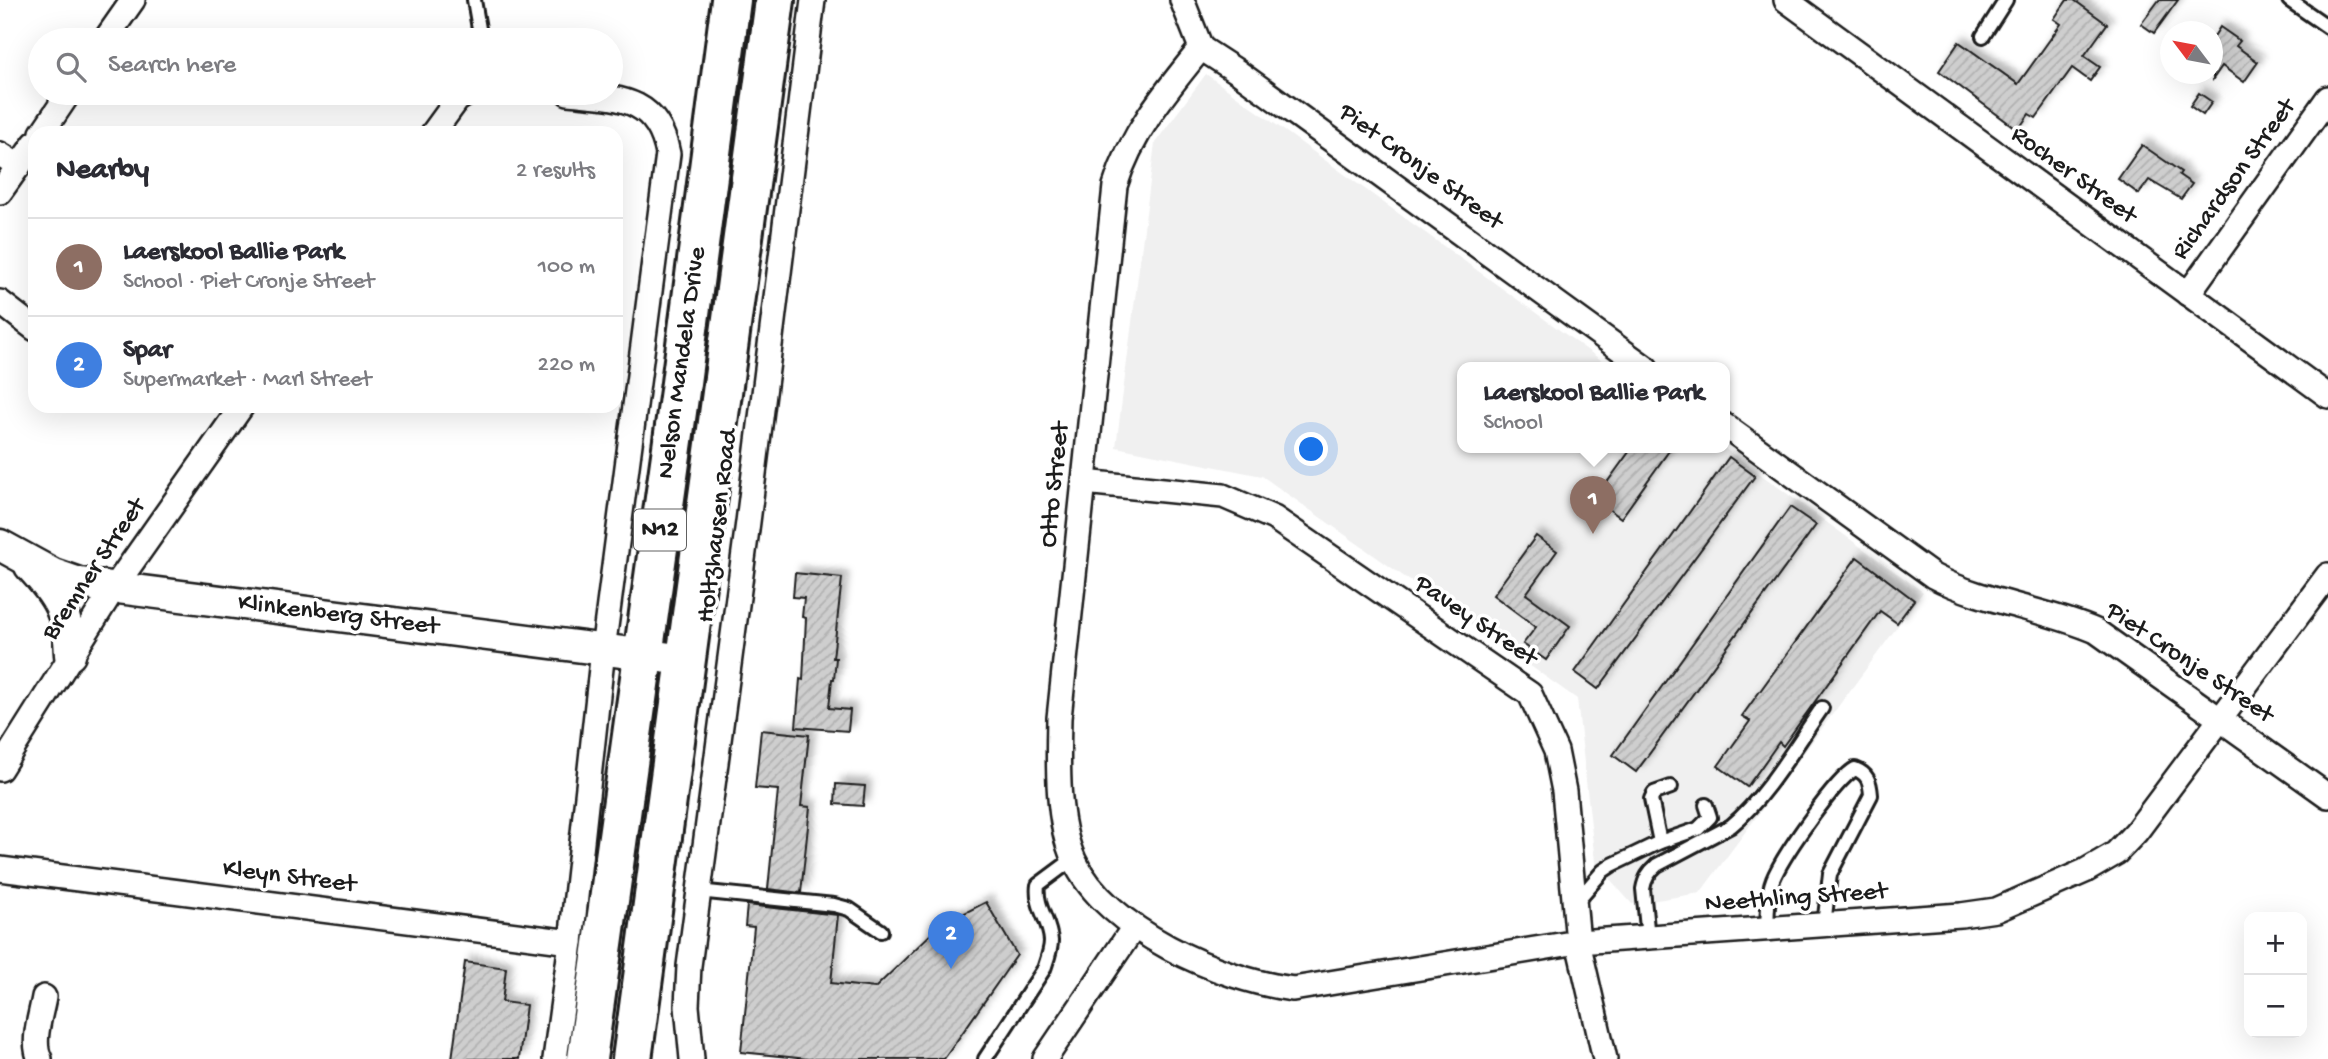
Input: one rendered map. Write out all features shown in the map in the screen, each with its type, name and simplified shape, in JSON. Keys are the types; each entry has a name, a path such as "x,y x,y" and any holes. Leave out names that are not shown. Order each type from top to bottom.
{"highway":[{"name":"Nelson Mandela Drive","path":"587,1059 731,0"},
{"name":"Nelson Mandela Drive","path":"632,1059 775,0"}],"street":[{"path":"113,28 133,0"},
{"name":"Holtzhausen Road","path":"692,1059 687,1006 689,966 747,536 813,0"},
{"path":"1182,0 1201,48"},
{"name":"Rocher Street","path":"1786,0 2328,396"},
{"name":"Piet Cronje Street","path":"1201,48 1238,72 1638,362"},
{"name":"Otto Street","path":"1135,926 1111,908 1093,889 1073,859 1057,780 1059,718 1115,186 1123,159 1140,128 1201,48"},
{"name":"Richardson Street","path":"2188,294 2328,98"},
{"path":"555,1059 571,942 603,650 668,154 665,139 648,111 623,99"},
{"path":"47,126 61,105"},
{"path":"438,126 453,105"},
{"path":"0,192 10,160 28,148"},
{"path":"0,302 28,324"},
{"name":"Bremner Street","path":"0,769 114,588 237,413"},
{"name":"Piet Cronje Street","path":"1730,429 1933,576 1952,586 2075,622 2096,631 2328,796"},
{"name":"Pavey Street","path":"1084,482 1223,496 1251,506 1274,518 1530,694 1556,751 1564,791 1578,942 1605,1059"},
{"name":"Klinkenberg Street","path":"0,545 53,574 79,583 685,660"},
{"path":"25,560 52,590 62,606 70,655"},
{"name":"Neethling Street","path":"1135,926 1187,957 1222,971 1255,982 1293,989 1578,942 1961,915 1996,910 2085,871 2116,853 2136,832 2328,575"},
{"name":"Kleyn Street","path":"0,869 571,942"},
{"path":"1045,1059 1135,926"},
{"path":"40,1059 36,1053 37,1034 44,997"}],"lane":[{"path":"474,0 479,28"},
{"path":"1983,36 2006,0"},
{"path":"2289,0 2328,27"},
{"path":"1648,938 1643,889 1644,881 1650,872 1657,865 1731,827 1739,820 1822,708"},
{"path":"1768,929 1769,895 1775,875 1818,809 1848,773 1855,769 1864,773 1870,783 1871,795 1830,874 1824,925"},
{"path":"1660,842 1651,799 1654,793 1671,787"},
{"path":"1575,903 1603,871 1660,842 1698,829 1710,817 1706,805"},
{"path":"985,1059 1044,968 1049,953 1051,939 1036,897 1038,885 1073,859"},
{"path":"698,891 834,905 849,909 880,931"}],"shaded area":[{"path":"1206,74 1604,362 1457,362 1457,453 1730,452 1923,592 1700,893 1632,904 1595,862 1577,699 1262,476 1116,447 1155,143"}],"building":[{"path":"2067,0 2074,0 2107,24 2084,56 2100,67 2090,81 2072,68 2036,118 2029,114 2018,130 1939,71 1959,42 2018,84 2061,24 2054,19"},
{"path":"2159,0 2178,0 2160,21 2154,33 2141,24"},
{"path":"2223,29 2240,41 2236,46 2258,62 2244,82 2223,67"},
{"path":"2199,93 2212,102 2203,115 2190,106"},
{"path":"2142,145 2181,172 2179,175 2192,184 2181,199 2149,180 2139,194 2118,179"},
{"path":"1628,453 1667,453 1621,518 1595,499"},
{"path":"1729,457 1755,476 1598,689 1575,672"},
{"path":"1790,507 1816,525 1636,772 1613,755"},
{"path":"1536,536 1557,551 1526,594 1570,626 1546,660 1523,644 1536,627 1493,595"},
{"path":"1857,557 1914,600 1897,623 1880,611 1783,746 1779,742 1747,787 1718,766 1750,721 1742,716"},
{"path":"795,573 842,578 829,708 850,710 848,731 796,727 800,679 803,680 806,618 802,617 804,598 793,597"},
{"path":"761,730 809,735 801,806 810,807 801,893 768,889 778,790 755,788"},
{"path":"836,784 865,786 863,806 835,804"},
{"path":"986,902 1017,955 944,1059 808,1059 741,1052 754,927 745,926 747,905 838,915 831,983 875,988 939,926"},
{"path":"465,962 506,968 502,1002 526,1005 519,1059 452,1059"}],"place":[{"name":"Laerskool Ballie Park","path":"1593,534"},
{"name":"Spar","path":"951,969"}]}
